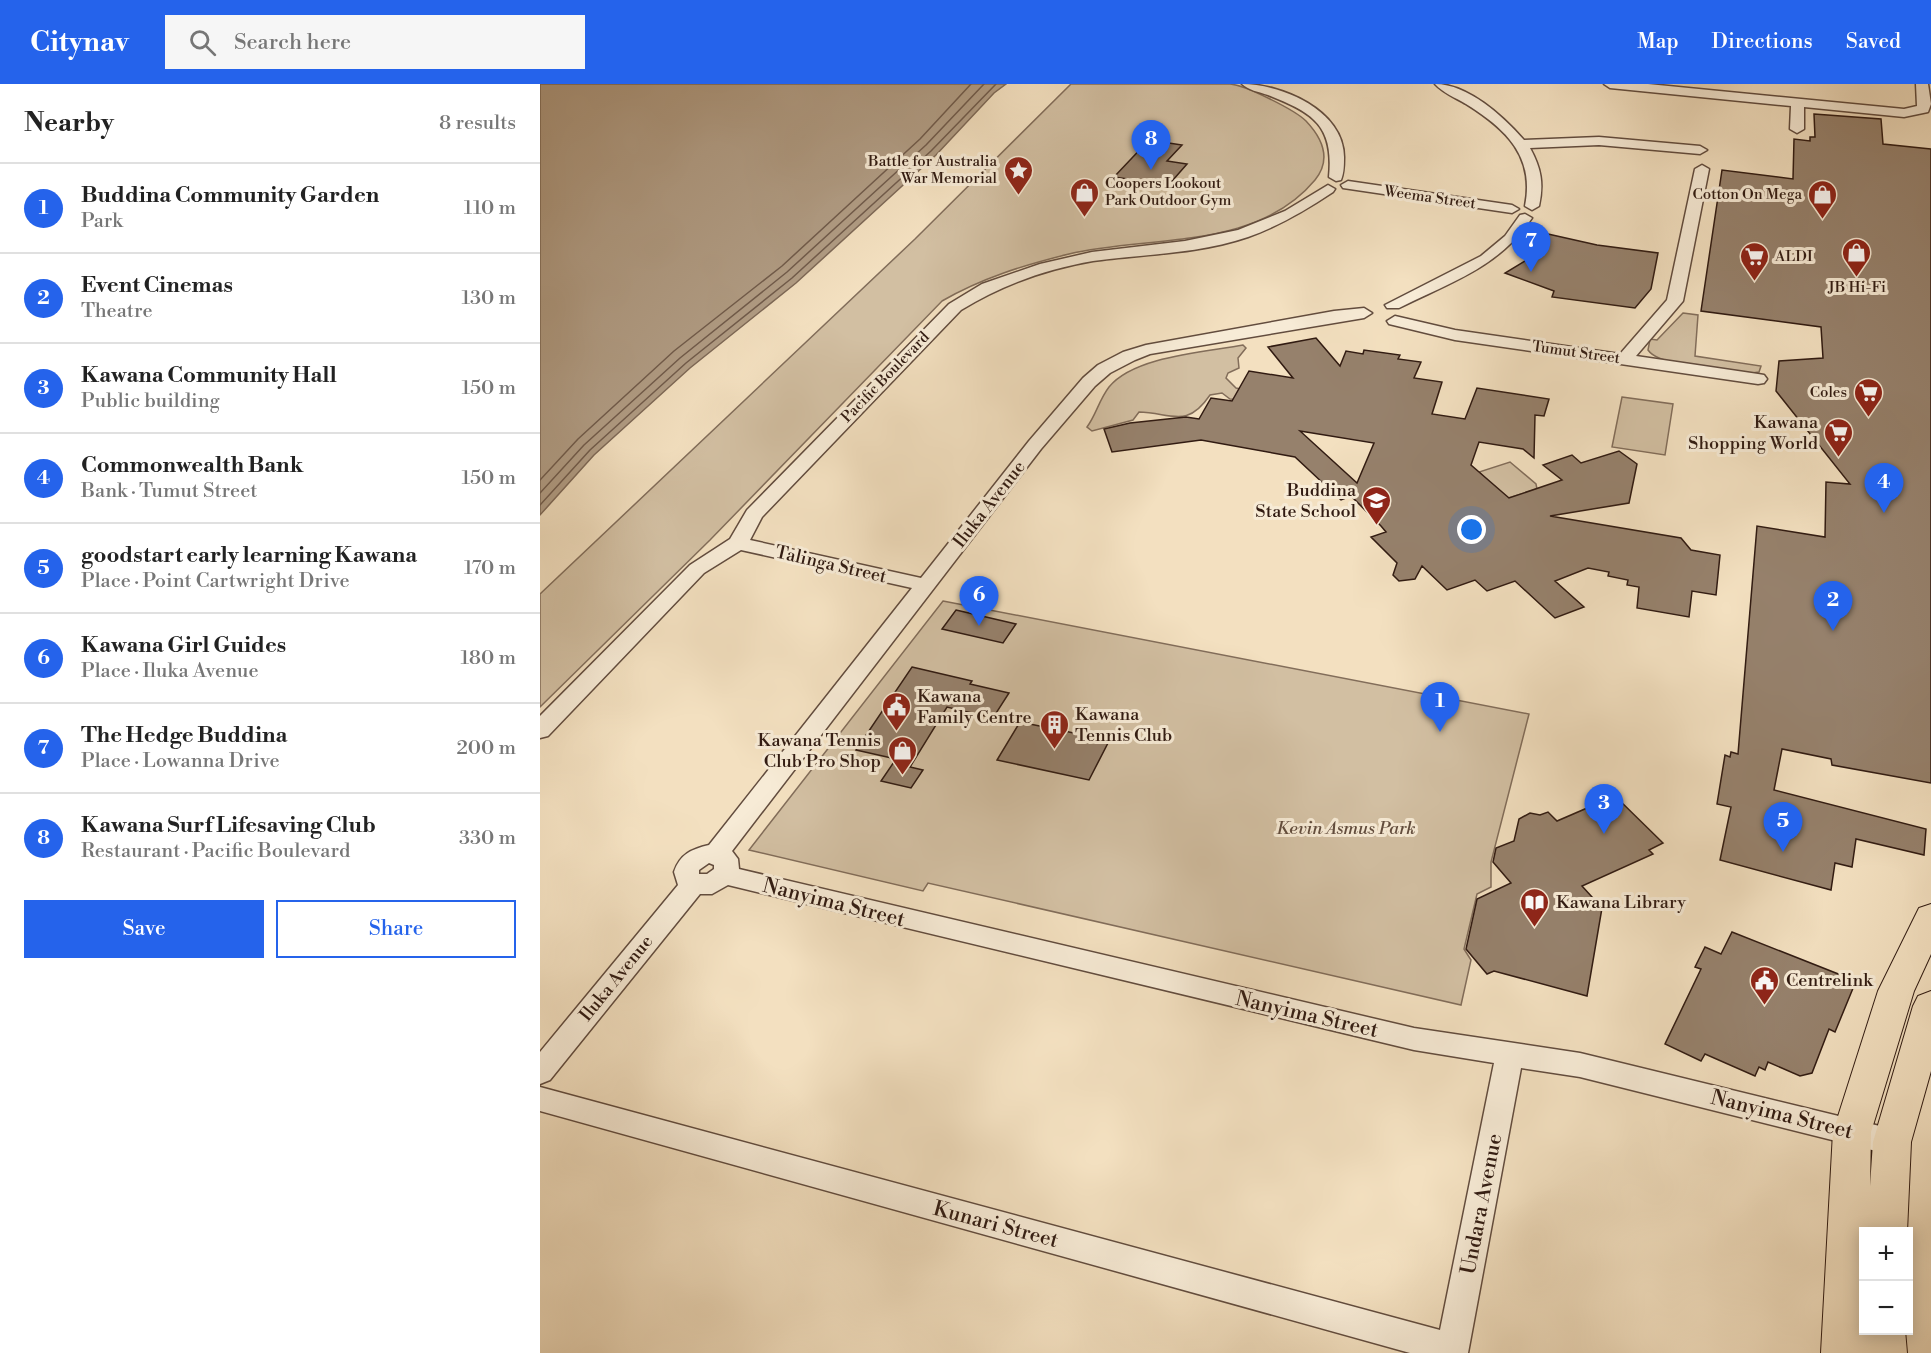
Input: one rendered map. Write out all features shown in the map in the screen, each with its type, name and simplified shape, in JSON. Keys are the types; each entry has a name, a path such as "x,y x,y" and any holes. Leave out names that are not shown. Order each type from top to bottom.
{"main road":[{"path":"1844,1353 1852,1132 1896,991 1931,917"},
{"path":"1887,1227 1892,1142 1930,1011"},
{"path":"1884,1335 1885,1353"}],"street":[{"path":"1248,84 1288,99 1323,122 1335,140 1337,184"},
{"path":"1382,317 1486,259 1510,239 1536,196 1537,180 1522,144 1486,113 1441,84"},
{"path":"1610,84 1904,113 1923,108 1926,103 1922,84"},
{"path":"1776,102 1777,84"},
{"path":"1797,129 1798,104"},
{"path":"1522,144 1599,141 1700,150"},
{"path":"1625,359 1675,301 1702,169"},
{"name":"Weema Street","path":"1337,184 1512,209 1520,206 1528,212"},
{"name":"Pacific Boulevard","path":"540,730 696,569 738,543 754,514 927,333 969,297 1015,277 1064,263 1185,246 1242,234 1290,214 1337,184"},
{"name":"Iluka Avenue","path":"540,1072 693,884 712,884 720,865 924,585 1062,413 1104,369 1146,350 1334,316 1382,317"},
{"name":"Tumut Street","path":"1382,317 1455,334 1758,379"},
{"name":"Talinga Street","path":"738,543 924,585"},
{"name":"Nanyima Street","path":"720,865 1414,1039 1580,1065 1892,1142"},
{"name":"Undara Avenue","path":"1452,1351 1510,1054"},
{"name":"Kunari Street","path":"540,1099 1452,1351"}],"green space":[{"path":"1071,84 1237,85 1281,105 1306,121 1321,142 1323,164 1315,180 1291,203 1263,219 1232,230 1200,236 1100,248 1052,258 988,279 942,301 710,540 540,707 540,594 915,239"},
{"path":"1683,313 1698,315 1695,356 1761,366 1759,372 1696,367 1666,361 1655,356 1648,350 1650,339 1657,340"},
{"path":"1243,345 1246,348 1238,358 1239,368 1228,373 1226,378 1236,388 1254,392 1247,400 1230,399 1222,393 1210,395 1202,406 1186,416 1139,412 1133,420 1092,431 1087,427 1109,387 1135,368 1171,357"},
{"path":"1622,397 1673,404 1665,455 1612,447"},
{"path":"1510,462 1536,484 1537,489 1505,499 1479,472"},
{"name":"Kevin Asmus Park","path":"943,601 1529,714 1491,862 1491,887 1477,894 1464,949 1471,960 1461,1005 928,883 923,891 749,850"}],"water":[{"path":"540,84 1006,84 994,93 936,155 796,283 690,368 594,455 540,515"}],"building":[{"name":"Kawana Shopping World","path":"1814,114 1881,119 1883,144 1931,149 1931,783 1832,765 1831,759 1782,749 1774,790 1926,829 1924,855 1856,839 1852,867 1835,863 1831,890 1720,860 1731,807 1717,804 1725,755 1730,757 1731,752 1738,754 1757,526 1825,537 1826,482 1850,484 1776,391 1779,361 1823,358 1821,327 1701,311 1722,170 1793,179 1794,139 1810,141 1810,137 1815,137"},
{"path":"1149,140 1182,145 1167,161 1187,164 1166,188 1125,182 1128,179 1114,177"},
{"path":"1548,234 1597,245 1658,253 1651,289 1635,308 1552,297 1554,291 1505,273 1543,250"},
{"path":"1316,338 1340,366 1346,351 1363,354 1364,350 1400,355 1398,359 1421,362 1414,378 1442,382 1432,414 1465,419 1477,388 1549,399 1544,416 1535,415 1534,458 1523,449 1479,442 1471,465 1509,498 1562,480 1543,465 1572,455 1581,463 1619,451 1637,464 1629,503 1550,516 1681,538 1691,550 1720,555 1716,595 1692,591 1689,617 1637,608 1639,587 1627,585 1628,580 1608,576 1609,572 1588,568 1555,581 1584,607 1555,618 1515,581 1487,591 1475,580 1447,590 1422,566 1415,579 1399,581 1393,575 1397,563 1371,537 1386,532 1381,526 1351,496 1341,500 1295,457 1201,440 1112,452 1104,429 1130,423 1186,417 1199,419 1211,398 1232,401 1249,371 1293,378 1268,347","holes":["1300,431 1374,443 1357,483"]},
{"path":"956,610 1016,624 1003,643 942,629"},
{"path":"912,667 972,681 970,684 1009,693 993,718 947,707 910,767 923,770 911,788 881,781 896,759 856,750"},
{"name":"Kawana Tennis Club","path":"1020,722 1109,741 1089,780 997,760"},
{"path":"1615,796 1663,843 1649,850 1653,854 1582,886 1602,908 1587,996 1494,971 1487,974 1466,949 1477,899 1511,883 1493,862 1496,848 1514,841 1519,819 1530,813 1540,815 1548,812 1557,821"},
{"name":"Centrelink","path":"1732,932 1856,981 1835,1032 1829,1029 1812,1073 1800,1076 1768,1062 1765,1070 1759,1067 1755,1076 1705,1054 1701,1061 1665,1044 1701,969 1695,967 1705,947 1721,954"}],"place":[{"name":"Kawana Surf Lifesaving Club","path":"1151,170"},
{"name":"Battle for Australia War Memorial","path":"1018,196"},
{"name":"Coopers Lookout Park Outdoor Gym","path":"1084,218"},
{"name":"Cotton On Mega","path":"1823,220"},
{"name":"The Hedge Buddina","path":"1531,272"},
{"name":"JB Hi-Fi","path":"1857,278"},
{"name":"ALDI","path":"1754,282"},
{"name":"Coles","path":"1868,418"},
{"name":"Kawana Shopping World","path":"1839,458"},
{"name":"Commonwealth Bank","path":"1884,513"},
{"name":"Buddina State School","path":"1377,526"},
{"name":"Kawana Girl Guides","path":"979,626"},
{"name":"Event Cinemas","path":"1833,631"},
{"name":"Kawana Family Centre","path":"896,732"},
{"name":"Buddina Community Garden","path":"1440,732"},
{"name":"Kawana Tennis Club","path":"1054,750"},
{"name":"Kawana Tennis Club Pro Shop","path":"902,776"},
{"name":"Kawana Community Hall","path":"1604,834"},
{"name":"goodstart early learning Kawana","path":"1783,852"},
{"name":"Kawana Library","path":"1535,928"},
{"name":"Centrelink","path":"1765,1006"}]}
